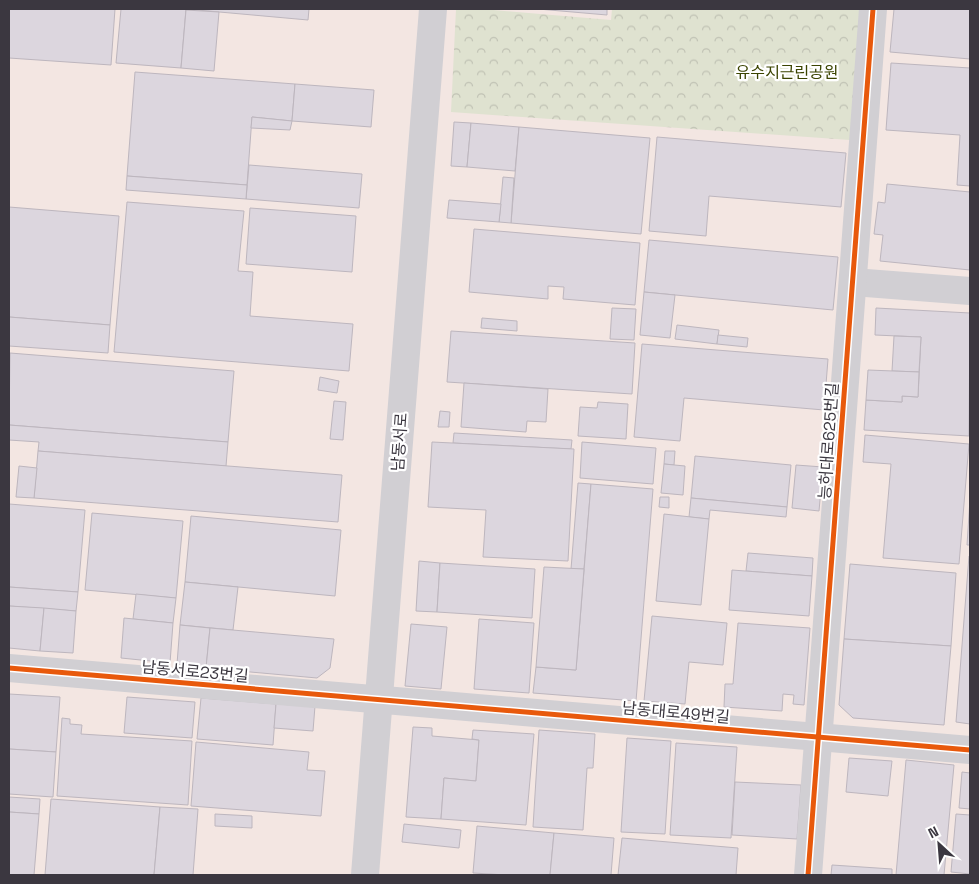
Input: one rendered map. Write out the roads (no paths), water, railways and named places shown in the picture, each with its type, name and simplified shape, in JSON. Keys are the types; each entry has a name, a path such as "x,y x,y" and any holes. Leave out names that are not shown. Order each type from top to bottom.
{"street":[{"name":"남동서로","path":"365,875 433,9"},
{"name":"능허대로625번길","path":"808,875 874,9"},
{"path":"853,282 970,291"},
{"name":"남동서로23번길","path":"9,668 379,699"},
{"name":"남동대로49번길","path":"379,699 970,750"}],"park label":[{"name":"유수지근린공원","path":"787,72"}]}
